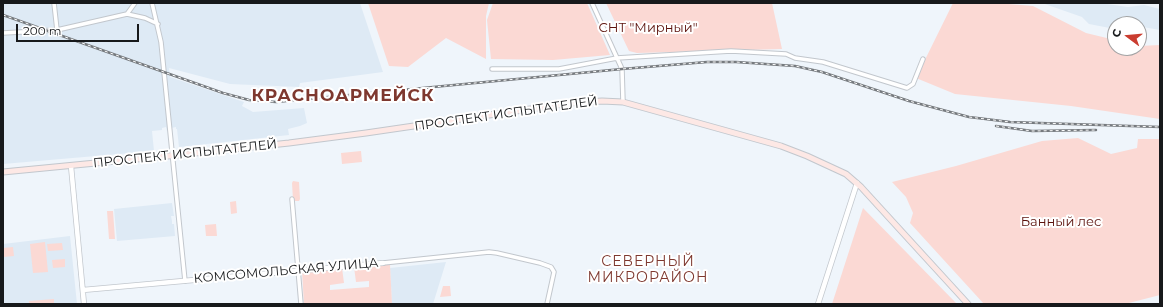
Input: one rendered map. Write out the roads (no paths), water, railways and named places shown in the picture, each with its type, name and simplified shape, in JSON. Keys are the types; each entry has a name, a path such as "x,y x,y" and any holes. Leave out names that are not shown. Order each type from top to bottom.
{"main road":[{"name":"ПРОСПЕКТ ИСПЫТАТЕЛЕЙ","path":"3,172 172,156 366,133 571,103 602,101 623,102 781,146 846,174 857,183 968,304"}],"street":[{"path":"54,3 57,30"},
{"path":"127,14 135,3"},
{"path":"152,3 161,42 184,281"},
{"path":"592,3 622,69 623,102"},
{"path":"3,33 57,30 127,14 146,18 158,24"},
{"path":"492,69 559,69 617,58 731,51 786,54 795,58 823,62 907,88 913,84 923,59"},
{"path":"71,166 84,304"},
{"path":"818,304 857,183"},
{"path":"292,199 301,304"},
{"name":"КОМСОМОЛЬСКАЯ УЛИЦА","path":"83,290 497,252 551,267 554,272 547,304"}],"railway":[{"path":"3,15 223,93 249,100 276,102 622,69 707,62 736,62 795,66 822,72 909,101 969,117 1010,122 1160,127"},
{"path":"996,126 1032,131 1096,130"}],"district":[{"name":"КРАСНОАРМЕЙСК","path":"343,96"},
{"name":"СЕВЕРНЫЙ МИКРОРАЙОН","path":"648,270"}],"park label":[{"name":"СНТ \"Мирный\"","path":"648,28"},
{"name":"Банный лес","path":"1061,222"}]}
